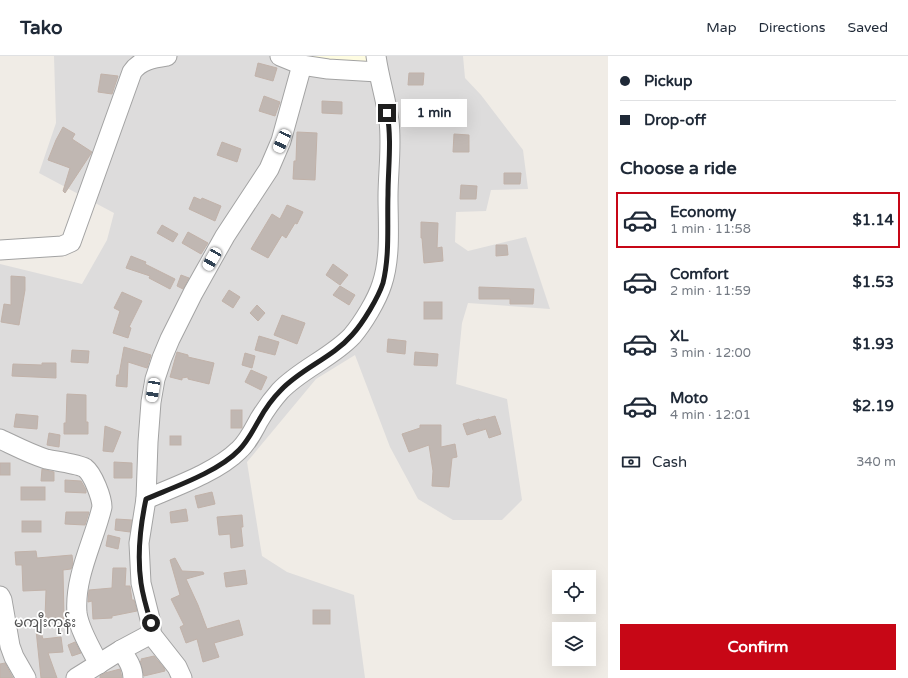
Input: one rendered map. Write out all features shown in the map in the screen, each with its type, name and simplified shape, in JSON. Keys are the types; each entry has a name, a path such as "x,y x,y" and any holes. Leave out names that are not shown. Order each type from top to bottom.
{"street":[{"path":"0,250 62,246 71,242 132,72 141,62 167,56"},
{"path":"146,499 198,476 226,460 239,450 250,436 269,403 281,390 295,378 342,345 353,334 370,308 382,284 387,257 389,122 377,64 328,69 302,65 280,56"},
{"path":"182,678 177,667 151,634 151,623 142,589 139,564 139,543 146,499 151,402 155,379 162,358 197,286 225,236 269,169 282,141 302,65"},
{"path":"0,439 44,458 81,466 88,472 96,486 101,498 102,507 81,575 77,614 85,636 99,664"},
{"path":"0,596 10,646 6,653 26,678"},
{"path":"76,678 121,650 151,634"},
{"path":"121,650 130,664 133,672 133,678"}],"shaded area":[{"path":"54,56 463,56 465,78 481,95 523,150 528,189 491,190 486,211 456,212 455,242 468,251 526,237 550,309 468,303 462,323 456,384 507,399 522,500 502,520 453,520 418,499 390,447 355,355 316,379 247,462 262,556 287,572 354,595 365,678 0,678 0,264 82,284 107,240 114,213 39,173 56,123"},
{"path":"299,56 371,56 371,65"}],"building":[{"path":"258,63 277,68 273,81 255,76"},
{"path":"409,73 424,73 423,85 408,85"},
{"path":"101,74 118,76 112,94 98,92"},
{"path":"264,96 280,102 275,116 259,111"},
{"path":"322,101 342,102 342,114 322,113"},
{"path":"420,106 442,107 441,119 420,118"},
{"path":"63,127 75,134 72,139 92,152 65,193 63,191 70,168 48,160"},
{"path":"297,132 317,133 315,180 293,179 294,161 296,161"},
{"path":"454,134 469,135 469,152 453,152"},
{"path":"222,142 241,149 237,162 217,155"},
{"path":"504,173 521,173 520,184 504,184"},
{"path":"461,185 477,186 476,199 460,199"},
{"path":"194,197 201,200 202,198 221,206 215,221 189,209"},
{"path":"287,205 303,212 297,224 295,223 286,238 282,235 268,258 251,249 272,214 280,219"},
{"path":"421,222 438,223 437,248 442,247 443,261 424,263"},
{"path":"162,225 178,234 173,242 157,233"},
{"path":"188,232 208,243 201,254 182,243"},
{"path":"496,245 507,245 508,255 496,256"},
{"path":"131,256 146,262 145,264 175,279 170,289 149,278 150,276 126,268"},
{"path":"333,264 348,275 340,285 326,275"},
{"path":"181,275 189,278 183,289 177,286"},
{"path":"11,276 25,277 25,290 19,325 1,322 4,304 11,305"},
{"path":"340,286 355,295 349,305 333,295"},
{"path":"479,287 534,289 533,304 510,304 510,299 479,299"},
{"path":"229,290 240,297 233,308 222,301"},
{"path":"122,292 142,301 129,327 131,328 128,338 113,333 120,311 114,308"},
{"path":"424,302 442,302 442,319 424,319"},
{"path":"257,305 265,313 258,321 250,313"},
{"path":"282,315 305,323 297,344 274,335"},
{"path":"259,336 279,342 275,355 255,350"},
{"path":"388,339 406,341 405,354 387,352"},
{"path":"124,347 151,355 147,368 128,362 127,387 116,386 117,375 119,375"},
{"path":"72,350 89,351 88,363 71,362"},
{"path":"177,352 188,355 188,357 214,363 209,384 188,379 188,377 182,378 182,380 170,377"},
{"path":"415,352 438,354 437,366 414,365"},
{"path":"245,353 255,356 252,368 242,365"},
{"path":"42,363 56,363 56,378 12,376 13,364 42,365"},
{"path":"251,370 267,377 261,390 245,382"},
{"path":"67,394 86,395 86,422 88,422 88,434 64,434"},
{"path":"231,410 242,410 242,428 231,428"},
{"path":"16,414 38,416 37,429 14,427"},
{"path":"495,416 501,434 489,438 486,429 467,435 463,424"},
{"path":"420,425 441,425 441,447 455,444 457,457 452,458 449,487 432,486 433,471 429,445 409,452 402,434 420,428"},
{"path":"105,426 121,432 113,452 103,451"},
{"path":"49,433 60,435 59,447 47,445"},
{"path":"170,436 181,436 181,445 170,445"},
{"path":"114,462 132,463 132,478 114,478"},
{"path":"0,463 10,463 10,475 0,475"},
{"path":"42,469 54,472 54,481 41,481"},
{"path":"65,480 81,481 86,493 65,492"},
{"path":"21,487 45,487 45,500 21,500"},
{"path":"212,492 215,504 198,508 195,496"},
{"path":"186,509 188,521 171,523 170,512"},
{"path":"66,512 89,512 85,525 65,524"},
{"path":"242,515 243,527 241,527 243,546 231,548 230,534 219,535 217,517"},
{"path":"116,519 132,520 130,532 115,530"},
{"path":"22,521 41,521 41,532 22,532"},
{"path":"108,535 120,538 118,549 106,546"},
{"path":"36,551 37,558 72,555 73,564 71,569 63,570 64,619 45,618 46,590 23,591 22,565 16,565 15,552"},
{"path":"175,558 182,571 203,572 204,574 186,579 207,629 239,620 243,635 214,643 219,657 203,662 197,639 186,643 180,627 184,625 171,599 180,595 170,560"},
{"path":"113,568 126,568 125,586 130,586 132,600 134,600 137,611 112,616 112,618 93,619 92,601 88,602 89,590 112,588"},
{"path":"245,570 247,584 226,587 224,573"},
{"path":"313,610 330,610 330,624 313,624"},
{"path":"40,629 43,639 61,637 63,652 48,653 57,678 41,678 36,630"},
{"path":"75,642 81,653 72,656 68,645"},
{"path":"154,656 165,671 144,676 140,661 142,661 141,659"},
{"path":"5,663 13,678 0,678 0,664"},
{"path":"120,669 122,678 100,678 100,676 105,673"}],"district":[{"name":"မကျီးကုန်း","path":"45,622"}],"route":[{"path":"151,623 142,592 139,564 139,543 146,499 198,476 223,462 239,450 250,436 269,403 281,390 295,378 328,356 353,334 370,308 382,284 387,257 388,228 390,146 387,113"}]}
